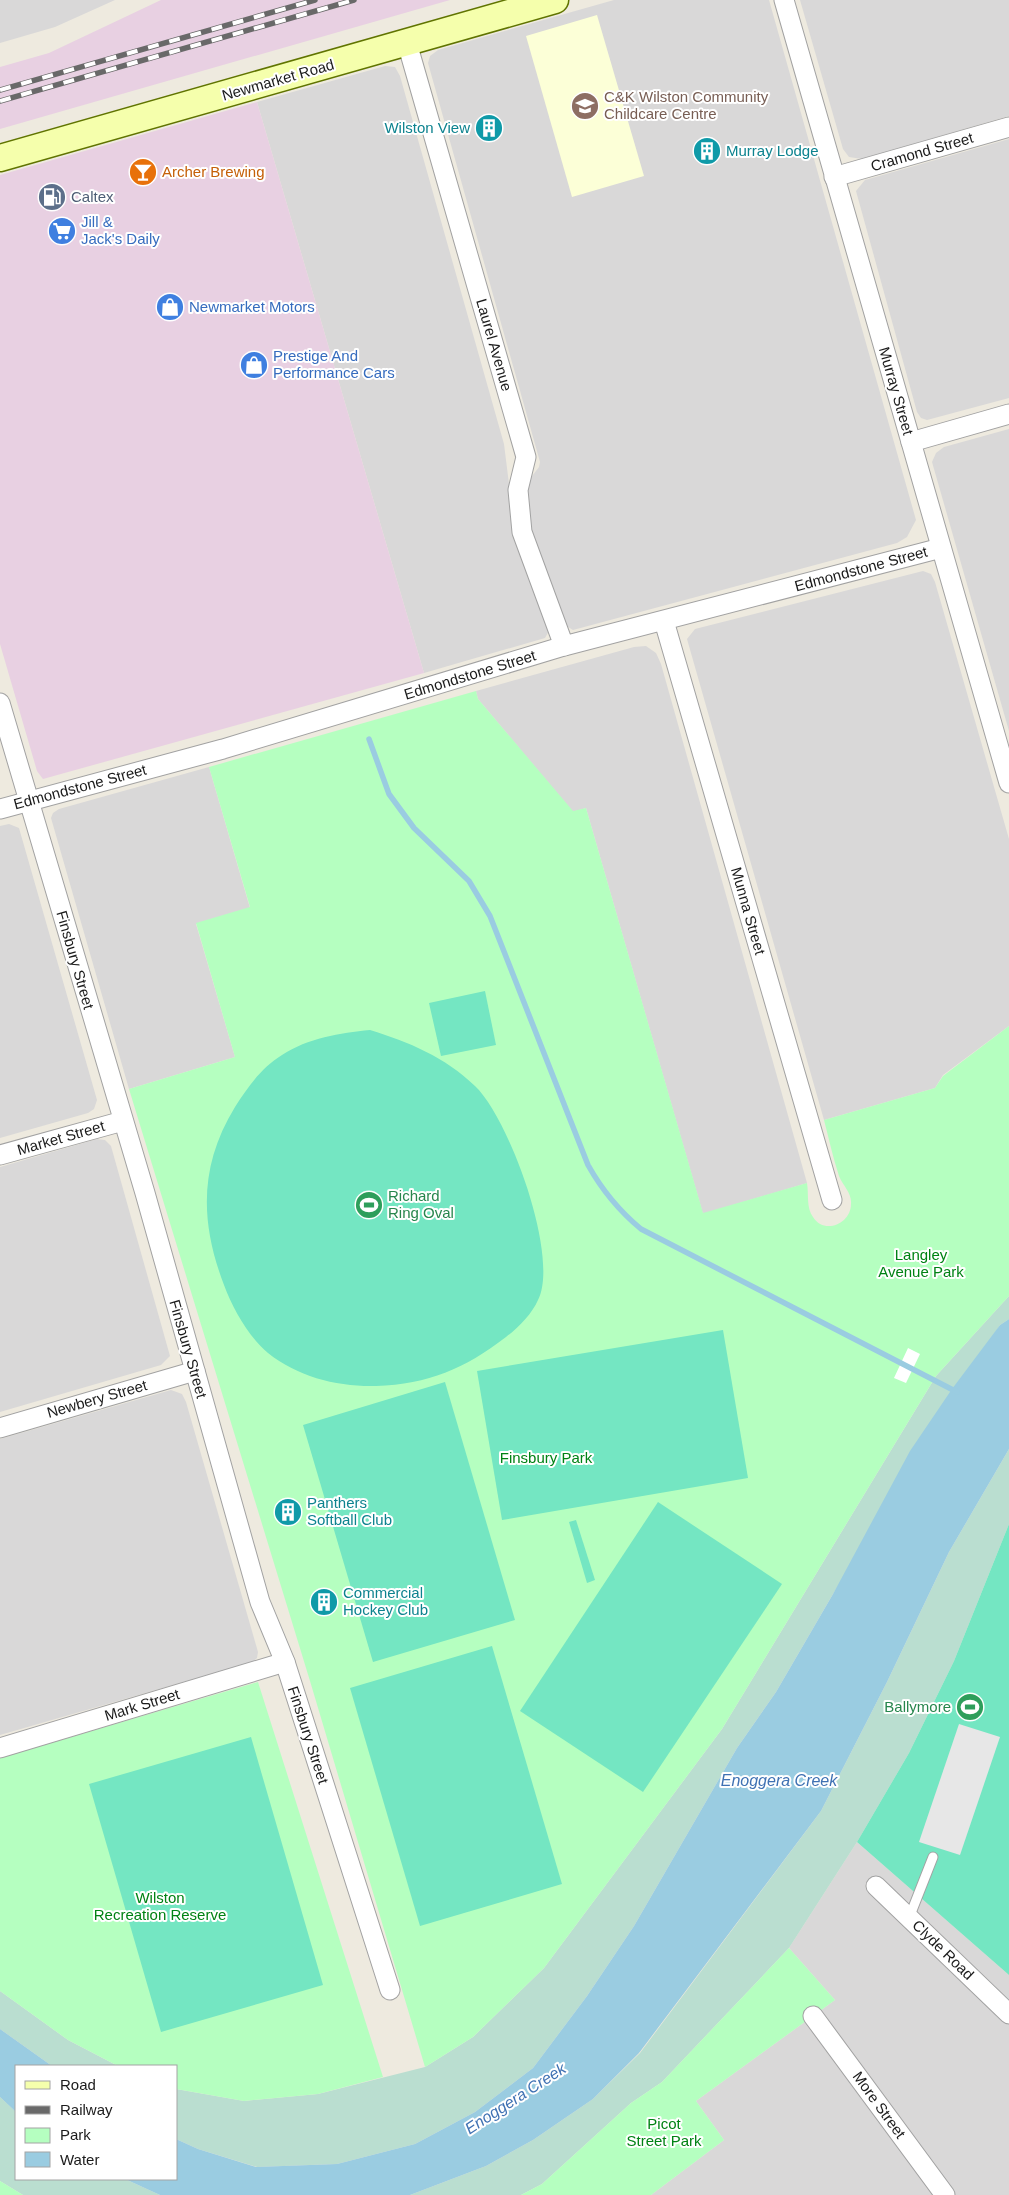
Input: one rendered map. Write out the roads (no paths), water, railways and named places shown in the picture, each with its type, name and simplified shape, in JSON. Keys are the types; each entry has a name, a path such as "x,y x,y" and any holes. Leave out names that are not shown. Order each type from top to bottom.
{"main road":[{"name":"Newmarket Road","path":"0,158 555,0"}],"street":[{"name":"Murray Street","path":"784,0 1009,783"},
{"name":"Laurel Avenue","path":"408,43 526,457 518,490 522,532 564,646"},
{"name":"Cramond Street","path":"834,177 1009,127"},
{"path":"911,442 1009,414"},
{"name":"Edmondstone Street","path":"0,809 222,749 564,646 941,548"},
{"name":"Munna Street","path":"664,621 832,1200"},
{"name":"Finsbury Street","path":"0,703 123,1121 260,1602 285,1662 390,1990"},
{"name":"Market Street","path":"0,1155 123,1121"},
{"name":"Newbery Street","path":"0,1428 194,1371"},
{"name":"Mark Street","path":"0,1748 285,1662"},
{"name":"Clyde Road","path":"876,1886 1009,2014"},
{"name":"More Street","path":"813,2016 945,2195"}],"lane":[{"path":"909,1918 933,1857"}],"water":[{"name":"Enoggera Creek","path":"1009,1319 1009,1449 949,1552 887,1682 821,1811 639,2053 593,2099 533,2140 486,2166 410,2195 160,2195 127,2180 178,2180 178,2140 198,2149 256,2167 337,2164 415,2144 475,2112 533,2068 587,1996 634,1926 737,1748 776,1692 833,1594 910,1451 952,1389 1000,1325"},
{"path":"0,2029 51,2065 15,2065 15,2111 0,2097"}],"waterway":[{"path":"369,739 389,794 414,828 469,881 490,916 588,1165 599,1183 618,1207 641,1229 957,1392"}],"railway":[{"path":"0,90 315,0"},
{"path":"0,101 354,0"}],"place":[{"name":"C&K Wilston Community Childcare Centre","path":"585,106"},
{"name":"Wilston View","path":"489,128"},
{"name":"Murray Lodge","path":"707,151"},
{"name":"Archer Brewing","path":"143,172"},
{"name":"Caltex","path":"52,197"},
{"name":"Jill & Jack's Daily","path":"62,231"},
{"name":"Newmarket Motors","path":"170,307"},
{"name":"Prestige And Performance Cars","path":"254,365"},
{"name":"Richard Ring Oval","path":"369,1205"},
{"name":"Panthers Softball Club","path":"288,1512"},
{"name":"Commercial Hockey Club","path":"324,1602"},
{"name":"Ballymore","path":"970,1707"}],"park label":[{"name":"Langley Avenue Park","path":"921,1264"},
{"name":"Finsbury Park","path":"546,1458"},
{"name":"Wilston Recreation Reserve","path":"160,1906"},
{"name":"Picot Street Park","path":"664,2132"}]}
